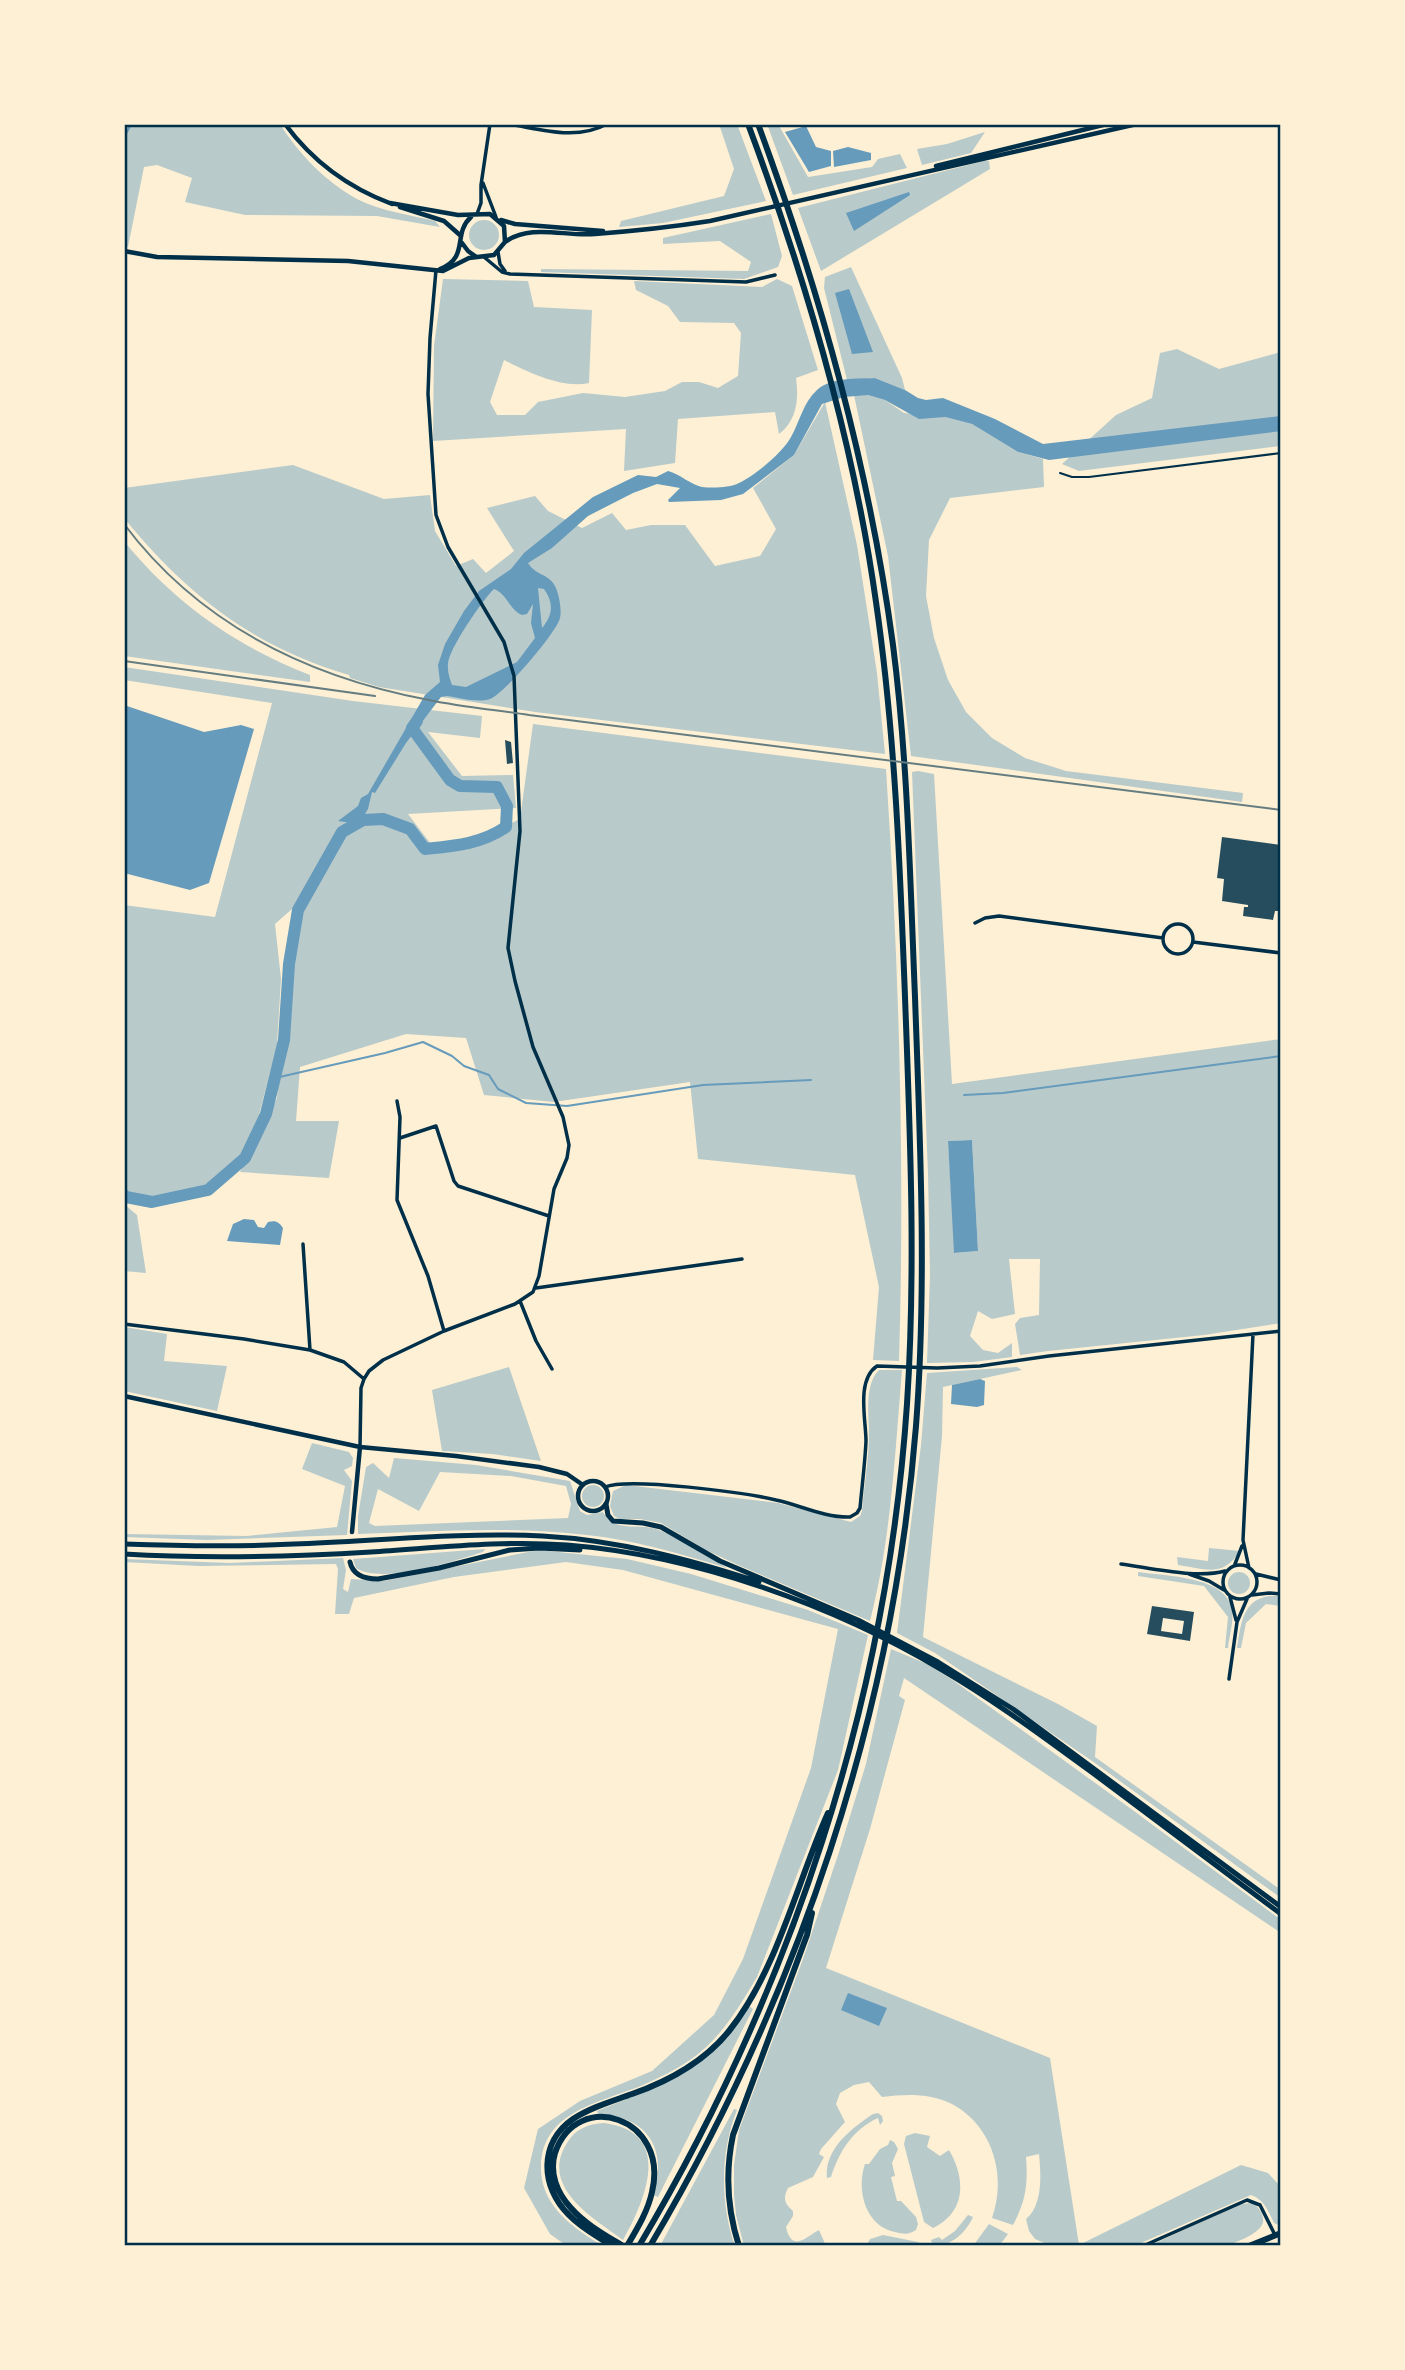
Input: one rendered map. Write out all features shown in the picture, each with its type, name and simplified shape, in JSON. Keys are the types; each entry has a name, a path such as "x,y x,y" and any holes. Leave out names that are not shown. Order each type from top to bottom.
{"highway":[{"path":"639,2246 702,2133 753,2024 800,1907 838,1792 861,1702 886,1583 900,1482 908,1385 912,1304 911,1195 895,782 882,641 869,554 828,368 793,252 748,124"},
{"path":"650,2246 701,2157 747,2063 786,1973 817,1889 854,1770 883,1649 905,1525 916,1422 921,1334 922,1222 906,786 896,671 879,556 837,366 806,261 758,124"},
{"path":"606,1504 608,1515 613,1521 661,1527 720,1561 858,1623 969,1680 1013,1709 1281,1907"},
{"path":"124,1544 240,1546 457,1535 553,1537 604,1543 668,1556 797,1595"},
{"path":"124,1554 287,1557 512,1544 561,1545 607,1550 685,1566 858,1623"},
{"path":"350,1562 356,1574 369,1579 379,1579 446,1567 510,1550 607,1550"},
{"path":"900,1644 1009,1713 1281,1914"},
{"path":"612,2243 569,2206 558,2190 554,2157 565,2136 579,2124 597,2118 617,2119 634,2128 646,2141 653,2157 652,2194 625,2246 612,2243 570,2217 552,2193 547,2166 553,2141 564,2126 582,2113 647,2089 680,2073 709,2052 727,2033 746,2007 767,1964 838,1792"},
{"path":"739,2246 728,2195 733,2135 807,1935 817,1889"},
{"path":"1248,2246 1278,2234"}],"street":[{"path":"285,124 304,147 331,172 355,187 390,203 444,221 462,239 468,251 476,256"},
{"path":"436,270 452,262 462,239 464,225 481,203 490,124"},
{"path":"508,124 574,134 607,124"},
{"path":"916,173 972,156 1107,124"},
{"path":"124,251 157,257 348,261 447,271 466,259 498,252 505,242 519,234 535,232 590,235 677,226 1137,124"},
{"path":"482,179 505,230 505,242"},
{"path":"390,203 474,215 488,214 515,224 620,232"},
{"path":"498,252 500,266 510,274"},
{"path":"484,257 502,272 510,274 739,282 757,281 775,275"},
{"path":"436,270 428,394 436,515 448,547 504,642 510,661 516,713 520,831 508,943 517,991 544,1075 561,1113 569,1145 554,1189 536,1288"},
{"path":"975,923 999,916 1163,937"},
{"path":"1180,924 1191,930 1193,942 1187,951 1177,954 1166,948 1163,937 1169,927 1180,924"},
{"path":"1193,942 1281,953"},
{"path":"397,1101 400,1113 397,1200 428,1276 444,1331"},
{"path":"399,1139 436,1126 458,1186 549,1216"},
{"path":"303,1244 310,1350"},
{"path":"352,1532 364,1379 369,1371 383,1360 444,1331 520,1301 536,1288 742,1259"},
{"path":"520,1301 538,1345 552,1369"},
{"path":"124,1324 310,1350 344,1362 364,1379"},
{"path":"605,1487 624,1482 701,1490 769,1499 844,1517 855,1515 860,1508 866,1441 863,1405 867,1379 874,1367 889,1365 937,1368 986,1365 1043,1356 1281,1331"},
{"path":"1224,1590 1222,1581 1238,1559 1243,1540 1253,1334"},
{"path":"124,1396 360,1447 526,1465 567,1474 583,1485"},
{"path":"594,1481 605,1487 608,1494 606,1504 595,1511 583,1506 578,1494 583,1485 594,1481"},
{"path":"1243,1540 1249,1568"},
{"path":"1121,1564 1181,1572 1227,1571"},
{"path":"1229,1679 1237,1622 1256,1585 1254,1574 1249,1568 1243,1565 1233,1566"},
{"path":"1181,1572 1205,1579 1239,1599 1269,1592 1281,1594"},
{"path":"1254,1574 1281,1580"},
{"path":"1230,1596 1237,1622"},
{"path":"1143,2246 1247,2200 1260,2205 1278,2234"}],"lane":[{"path":"1060,473 1072,477 1089,477 1281,453"}],"shaded area":[{"path":"124,124 280,124 295,146 335,185 376,207 435,221 440,227 377,216 245,215 185,202 192,178 157,165 144,167 128,247 124,245"},
{"path":"719,124 737,124 766,201 663,223 619,227 621,221 724,196 734,169"},
{"path":"767,124 778,124 808,177 872,167 878,159 900,154 907,168 793,195"},
{"path":"985,132 971,153 922,165 917,149 947,144"},
{"path":"989,161 990,169 821,271 798,208"},
{"path":"771,214 782,256 778,267 744,279 541,272 541,269 748,271 751,262 720,241 663,244 663,238"},
{"path":"484,220 495,224 499,235 495,246 484,250 473,246 469,235 473,224"},
{"path":"851,267 905,390 875,378 847,380 824,288 825,277"},
{"path":"443,279 528,281 534,307 592,310 589,383 557,382 504,360 490,402 497,415 525,415 538,402 583,393 625,397 665,391 682,382 699,382 718,388 738,376 741,333 734,323 680,322 668,306 636,290 634,281 762,287 777,279 792,286 818,370 796,378 797,394 793,416 779,434 775,412 678,419 675,463 624,471 626,429 433,441 434,346"},
{"path":"1177,349 1219,369 1281,352 1281,446 1079,471 1062,464 1116,415 1152,398 1160,353"},
{"path":"854,395 868,395 885,400 904,413 945,417 972,424 1018,452 1043,459 1044,487 950,498 929,540 926,596 934,638 948,680 966,712 992,738 1025,758 1066,771 1243,793 1242,802 911,756 888,556"},
{"path":"825,402 857,545 877,673 885,754 535,712 379,687 314,663 252,633 197,594 124,518 124,488 293,465 384,499 430,495 435,531 456,566 473,559 486,573 514,551 487,508 535,496 548,511 582,528 612,513 626,530 651,525 685,525 715,566 760,556 776,529 753,488 794,455"},
{"path":"124,541 163,584 185,603 257,651 310,675 310,682 124,656"},
{"path":"124,667 353,701 482,716 480,738 428,732 462,776 513,775 516,808 408,814 434,848 470,843 520,819 533,724 886,769 900,1065 899,1361 873,1360 879,1287 855,1175 698,1159 690,1082 554,1102 484,1095 466,1038 406,1034 300,1067 296,1121 339,1121 329,1178 240,1172 277,1098 292,909 275,924 281,979 277,1045 259,1115 238,1159 206,1186 151,1198 129,1193 124,1188 124,905 215,917 272,703 124,680"},
{"path":"912,772 934,774 952,1084 1281,1039 1281,1323 1204,1335 1020,1355 1015,1324 1020,1318 1039,1315 1040,1259 1009,1259 1015,1314 992,1319 978,1311 970,1336 983,1350 998,1353 1012,1343 1012,1357 973,1362 927,1363 930,1275 928,1174","holes":["972,1140 978,1251 955,1253 948,1141"]},
{"path":"124,1204 137,1215 146,1273 124,1271"},
{"path":"124,1327 167,1334 164,1361 227,1366 217,1411 124,1391"},
{"path":"509,1367 541,1461 442,1451 432,1390"},
{"path":"1017,1367 1022,1370 943,1387 942,1436 923,1637 1097,1726 1095,1757 1281,1890 1281,1898 1095,1763 935,1653 897,1633 921,1445 927,1373"},
{"path":"879,1370 902,1370 888,1528 870,1621 706,1550 661,1523 614,1516 610,1506 613,1491 626,1485 778,1503 851,1522 860,1516 862,1511 869,1443 869,1392"},
{"path":"312,1443 349,1452 353,1458 352,1466 344,1470 352,1481 347,1535 207,1540 124,1537 124,1534 247,1536 337,1527 345,1486 302,1469"},
{"path":"394,1458 476,1465 570,1481 580,1511 587,1515 603,1512 608,1519 620,1525 656,1529 727,1568 640,1544 558,1532 473,1530 358,1534 358,1516 366,1467 373,1463 389,1478","holes":["440,1472 511,1476 566,1486 571,1504 568,1518 375,1526 369,1523 378,1489 419,1511"]},
{"path":"593,1485 601,1488 604,1496 601,1504 593,1507 585,1504 582,1496 585,1488"},
{"path":"1209,1548 1240,1551 1227,1565 1213,1570 1178,1565 1177,1557 1208,1561"},
{"path":"485,1549 455,1561 400,1573 368,1573 356,1568 353,1559"},
{"path":"538,1550 627,1559 691,1574 808,1610 868,1635 838,1770 757,1977 743,2000 720,2033 701,2052 655,2080 575,2112 561,2122 550,2135 543,2151 543,2184 554,2207 572,2225 603,2246 567,2246 550,2234 524,2188 538,2129 580,2101 652,2071 714,2015 743,1959 811,1768 838,1629 623,1570 566,1562 454,1577 354,1598 349,1614 335,1614 336,1564 198,1566 124,1562 124,1559 230,1563 343,1558 346,1570 343,1589 348,1592 351,1579 384,1581"},
{"path":"1138,1572 1193,1580 1219,1590 1228,1599 1232,1610 1228,1648 1225,1648 1228,1617 1204,1586 1138,1576"},
{"path":"1235,1572 1243,1572 1250,1579 1250,1587 1243,1594 1235,1594 1228,1587 1228,1579"},
{"path":"1281,1596 1281,1606 1266,1604 1246,1623 1241,1648 1237,1648 1248,1608 1260,1598"},
{"path":"891,1649 927,1664 954,1681 1134,1811 1281,1920 1281,1933 904,1678 899,1696 905,1700 870,1829 826,1968 1050,2058 1079,2245 1241,2165 1268,2173 1281,2187 1281,2226 1274,2223 1263,2203 1251,2195 1134,2246 1052,2246 1035,2239 1029,2231 1026,2219 1032,2213 1038,2198 1039,2154 1026,2157 1025,2192 1013,2225 992,2218 998,2186 997,2169 987,2139 978,2125 966,2113 944,2100 918,2095 882,2097 869,2082 854,2085 840,2093 836,2104 845,2122 821,2149 819,2154 824,2157 813,2177 788,2188 785,2195 786,2203 793,2211 786,2227 792,2240 800,2241 819,2230 826,2246 744,2246 734,2195 734,2165 739,2130 803,1959 839,1852 866,1764"},
{"path":"749,2006 753,2009 658,2197 653,2195 658,2163 650,2138 641,2128 629,2121 598,2114 597,2111 663,2083 701,2060 734,2027"},
{"path":"734,2109 737,2110 727,2143 724,2178 727,2213 735,2246 660,2246"},
{"path":"878,2113 883,2121 880,2125 878,2118 854,2135 838,2159 831,2177 827,2178 830,2158 841,2140 873,2114"},
{"path":"604,2123 626,2129 640,2139 647,2153 646,2187 623,2240 573,2200 560,2174 560,2159 570,2138 582,2128"},
{"path":"915,2133 930,2136 927,2147 940,2156 949,2150 958,2172 960,2194 957,2204 944,2221 933,2228 924,2222 904,2144 906,2136"},
{"path":"890,2140 898,2149 892,2163 895,2176 891,2177 897,2201 901,2201 916,2217 918,2224 916,2230 903,2234 876,2222 865,2205 863,2195 862,2174 865,2164 869,2164"},
{"path":"1253,2203 1261,2211 1263,2222 1254,2233 1237,2242 1211,2247 1149,2246 1240,2204"},
{"path":"968,2215 973,2217 962,2234 946,2244 933,2246 931,2240 939,2237 942,2240 955,2231"},
{"path":"989,2224 1008,2234 999,2246 973,2246"},
{"path":"883,2235 918,2242 922,2246 866,2246 870,2239"}],"water":[{"path":"806,126 816,147 831,151 831,166 809,172 785,132"},
{"path":"848,147 871,153 871,160 834,167 833,151"},
{"path":"909,192 910,195 854,231 846,213"},
{"path":"849,289 873,352 852,354 835,293"},
{"path":"875,378 918,398 943,398 995,419 1043,444 1281,416 1281,431 1049,460 1018,452 972,424 945,417 919,419 885,400 868,395 844,397 822,404 794,455 743,494 721,500 669,502 680,488 657,484 588,516 552,548 528,563 552,582 558,593 560,618 550,636 518,675 490,699 441,697 406,743 375,793 372,792 368,809 359,824 338,821 358,806 361,798 368,794 425,695 440,682 438,665 445,644 464,611 479,591 511,569 524,553 593,497 638,475 656,477 668,471 702,487 726,487 746,480 782,449 791,437 808,401 817,390 837,381","holes":["538,588 544,589 551,604 550,614 542,628","494,589 522,615 527,614 533,604 531,623 535,638 517,662 466,687 452,685 448,669 450,657 467,625"]},
{"path":"124,705 204,732 241,725 254,729 209,883 190,890 124,873"},
{"path":"972,1140 978,1251 954,1253 948,1141"},
{"path":"244,1219 254,1220 258,1227 264,1228 268,1222 279,1223 283,1228 280,1245 227,1241 233,1224"},
{"path":"980,1379 985,1381 984,1405 977,1407 951,1404 952,1385"},
{"path":"848,1993 887,2008 879,2026 841,2010"}],"building":[{"path":"505,740 511,742 513,763 507,764"},
{"path":"1222,837 1281,845 1281,911 1275,911 1273,920 1243,916 1244,907 1248,905 1222,901 1224,879 1217,878"},
{"path":"1152,1606 1194,1612 1190,1641 1147,1634","holes":["1163,1618 1184,1621 1182,1634 1161,1631"]}],"waterway":[{"path":"124,138 131,124"},
{"path":"124,1195 152,1202 208,1190 245,1158 266,1114 284,1040 289,964 298,910 342,832 363,820 383,819 410,829 425,849 477,841 506,827 507,806 497,787 460,786 450,780 412,728 417,721"},
{"path":"275,1078 423,1042 452,1056 464,1066 489,1075 498,1089 526,1103 567,1106 703,1085 811,1080"},
{"path":"964,1095 1003,1093 1281,1056"}],"railway":[{"path":"124,524 186,590 222,618 299,661 384,690 441,702 529,715 1281,810"},
{"path":"124,661 375,696"}]}
